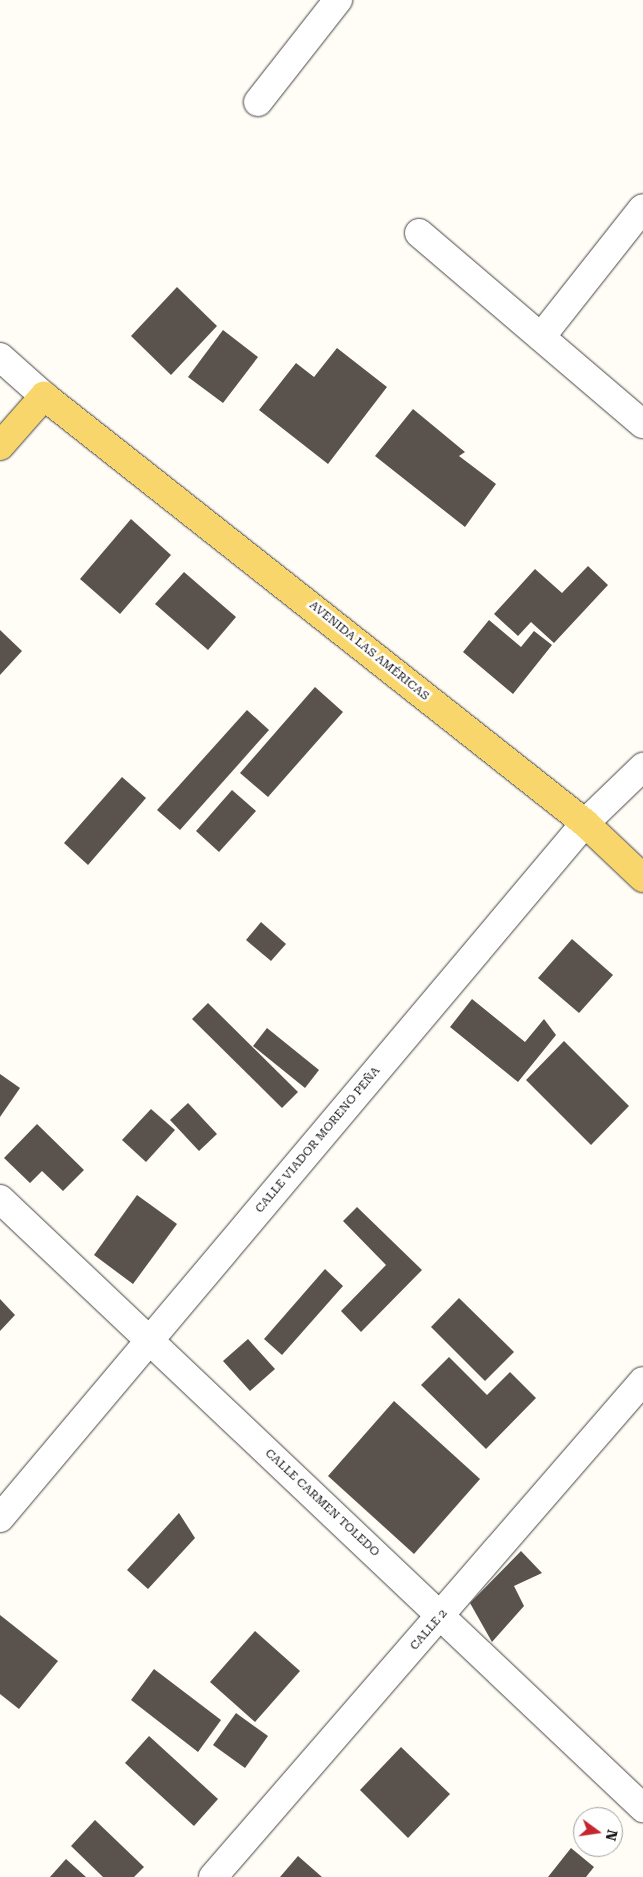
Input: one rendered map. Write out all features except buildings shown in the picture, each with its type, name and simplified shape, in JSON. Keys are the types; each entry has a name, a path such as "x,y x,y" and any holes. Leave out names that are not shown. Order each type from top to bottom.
{"main road":[{"name":"AVENIDA LAS AMÉRICAS","path":"44,396 91,430 585,823 643,878"},
{"path":"0,446 44,396"}],"street":[{"path":"258,102 338,0"},
{"path":"541,337 643,208"},
{"path":"419,233 643,424"},
{"path":"0,357 44,396"},
{"name":"CALLE VIADOR MORENO PEÑA","path":"0,1518 585,823 643,767"},
{"name":"CALLE CARMEN TOLEDO","path":"0,1198 643,1808"},
{"name":"CALLE 2","path":"213,1877 643,1381"}]}
